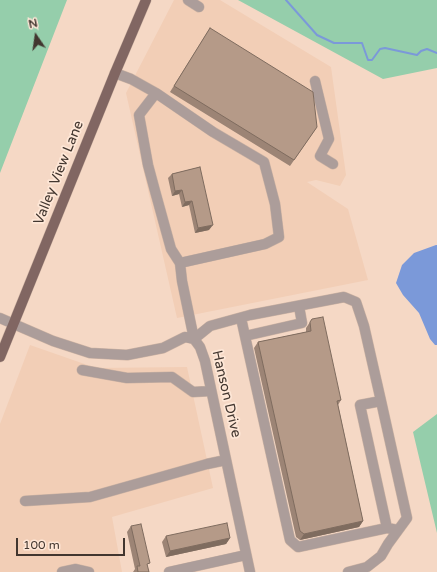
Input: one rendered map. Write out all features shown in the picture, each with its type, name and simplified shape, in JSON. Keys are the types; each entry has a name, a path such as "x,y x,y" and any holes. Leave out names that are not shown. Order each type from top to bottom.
{"main road":[{"name":"Valley View Lane","path":"0,357 146,0"}],"street":[{"path":"188,0 199,6"},
{"path":"115,73 131,79 156,93 212,132 264,162 275,204 279,237 265,244 180,263"},
{"path":"315,82 329,139 320,156 333,164"},
{"path":"156,93 138,115 148,165 171,249 180,263 182,281 194,339 210,326 241,318 344,296 356,302 364,326 407,518 381,556 367,567 348,572"},
{"path":"245,336 302,324 300,306"},
{"name":"Hanson Drive","path":"0,318 53,341 90,352 127,355 163,348 185,337 194,339 200,346 211,391 250,572"},
{"path":"241,318 290,540 298,547 387,528 398,530"},
{"path":"82,370 127,378 172,377 193,392 211,391"},
{"path":"381,400 360,406 387,528"},
{"path":"25,501 90,497 226,460"},
{"path":"169,572 246,555"},
{"path":"62,572 76,569 89,572"}],"shaded area":[{"path":"174,0 220,0 331,67 346,175 340,186 316,180 307,182 348,209 368,280 177,318 126,93"},
{"path":"30,345 96,368 187,367 213,488 112,517 122,572 0,572 0,424"}],"green space":[{"path":"0,0 67,0 0,173"},
{"path":"238,0 437,0 437,68 383,79"},
{"path":"437,414 437,533 413,432"}],"water":[{"path":"436,245 437,345 435,345 430,339 419,313 403,295 396,283 402,265 414,253"}],"building":[{"path":"210,28 313,92 317,127 294,160 174,86"},
{"path":"200,167 213,225 198,228 192,201 185,202 182,190 175,191 172,174"},
{"path":"323,317 341,400 337,401 363,521 304,534 300,531 258,342 311,331 310,322 312,319"},
{"path":"227,523 230,538 170,551 166,536"},
{"path":"141,524 150,563 147,564 149,572 138,572 137,566 140,566 131,526"}],"waterway":[{"path":"286,0 317,35 334,43 362,43 368,60 372,60 380,49 385,48 417,55 421,51 427,49 437,53"}]}
